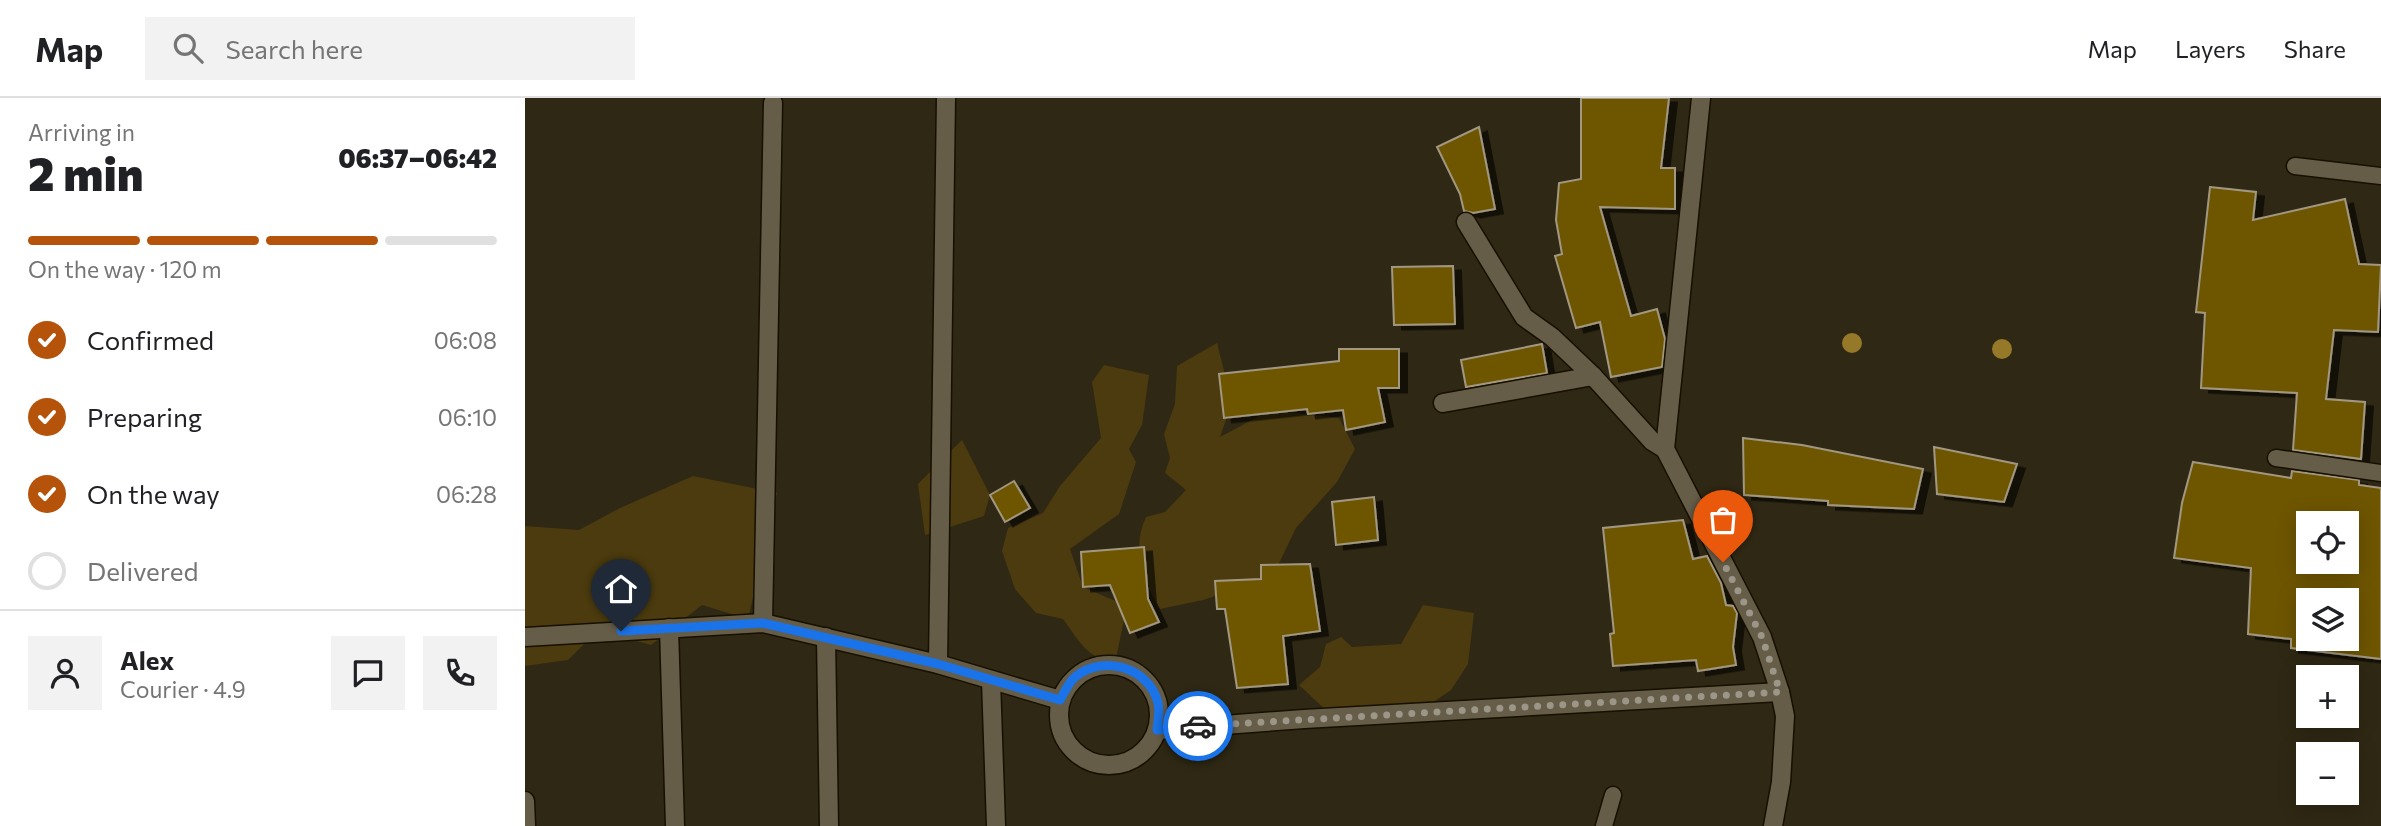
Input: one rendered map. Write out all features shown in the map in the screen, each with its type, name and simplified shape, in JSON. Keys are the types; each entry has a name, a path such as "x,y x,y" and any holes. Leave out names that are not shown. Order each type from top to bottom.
{"street":[{"path":"938,664 939,426 946,98"},
{"path":"1665,449 1701,98"},
{"path":"763,623 773,103"},
{"path":"1466,222 1524,317 1552,337 1593,376 1652,441 1665,449 1762,637 1785,716 1781,782 1773,826"},
{"path":"1443,404 1593,376"},
{"path":"525,637 763,623 938,664 1060,700"},
{"path":"669,628 675,826"},
{"path":"826,636 829,826"},
{"path":"1097,666 1123,666 1146,680 1159,703 1157,730 1144,752 1120,764 1094,763 1072,749 1059,726 1060,700 1074,677 1097,666"},
{"path":"991,680 996,826"},
{"path":"1157,730 1317,718 1780,692"},
{"path":"525,802 526,826"}],"lane":[{"path":"2295,166 2381,176"},
{"path":"2276,458 2381,472"},
{"path":"1604,826 1613,795"}],"shaded area":[{"path":"1217,343 1232,403 1220,437 1271,410 1339,418 1355,449 1337,482 1296,528 1272,578 1203,600 1160,609 1144,576 1139,541 1146,517 1165,512 1186,490 1165,473 1170,458 1164,434 1175,404 1177,366"},
{"path":"1104,365 1149,375 1142,425 1129,449 1136,462 1119,514 1070,549 1083,587 1127,606 1115,663 1090,653 1063,619 1036,613 1015,589 1002,551 1008,528 1043,513 1060,486 1101,438 1092,382"},
{"path":"962,440 990,495 984,516 925,535 918,484"},
{"path":"693,476 777,493 748,619 702,605 651,645 598,630 568,660 525,666 525,526 579,530 620,508"},
{"path":"1423,605 1474,613 1468,664 1451,690 1410,718 1329,713 1299,685 1320,667 1326,644 1341,637 1352,647 1401,644"}],"building":[{"path":"1581,98 1669,98 1661,168 1675,168 1675,209 1600,207 1631,316 1657,309 1665,339 1662,367 1611,377 1600,322 1576,328 1555,256 1562,254 1556,220 1559,183 1581,179"},
{"path":"1479,127 1495,209 1473,213 1464,211 1460,194 1437,147"},
{"path":"2210,187 2256,192 2253,220 2345,199 2359,264 2381,265 2378,332 2334,330 2326,399 2365,402 2361,459 2293,450 2297,393 2201,388 2205,313 2196,312"},
{"path":"1453,266 1455,324 1394,325 1392,267"},
{"path":"1542,344 1547,373 1466,387 1461,360"},
{"path":"1339,349 1399,349 1399,388 1378,388 1385,422 1346,430 1343,410 1308,414 1307,409 1224,418 1219,374 1339,361"},
{"path":"1743,438 1802,445 1923,469 1914,509 1828,505 1828,501 1744,495"},
{"path":"1934,447 2017,464 2004,502 1937,494"},
{"path":"2193,462 2291,478 2292,471 2359,480 2359,485 2381,488 2381,659 2316,651 2359,651 2359,588 2296,588 2296,649 2291,648 2291,639 2248,634 2251,568 2174,558 2182,503"},
{"path":"1014,481 1030,508 1005,522 990,495"},
{"path":"1374,497 1378,540 1336,545 1332,502"},
{"path":"1683,520 1693,559 1707,556 1721,583 1726,605 1733,606 1737,613 1733,647 1736,665 1698,671 1696,660 1613,666 1610,634 1614,633 1603,528"},
{"path":"1144,547 1148,599 1159,622 1130,633 1110,585 1083,587 1081,552"},
{"path":"1310,564 1320,631 1283,636 1288,684 1237,688 1225,609 1217,609 1215,581 1261,579 1261,565"}],"way so far":[{"path":"1198,726 1780,692 1762,637 1723,562"}],"route":[{"path":"621,631 763,623 938,664 1060,700 1074,677 1097,666 1123,666 1146,680 1159,703 1157,730 1198,726"}]}
